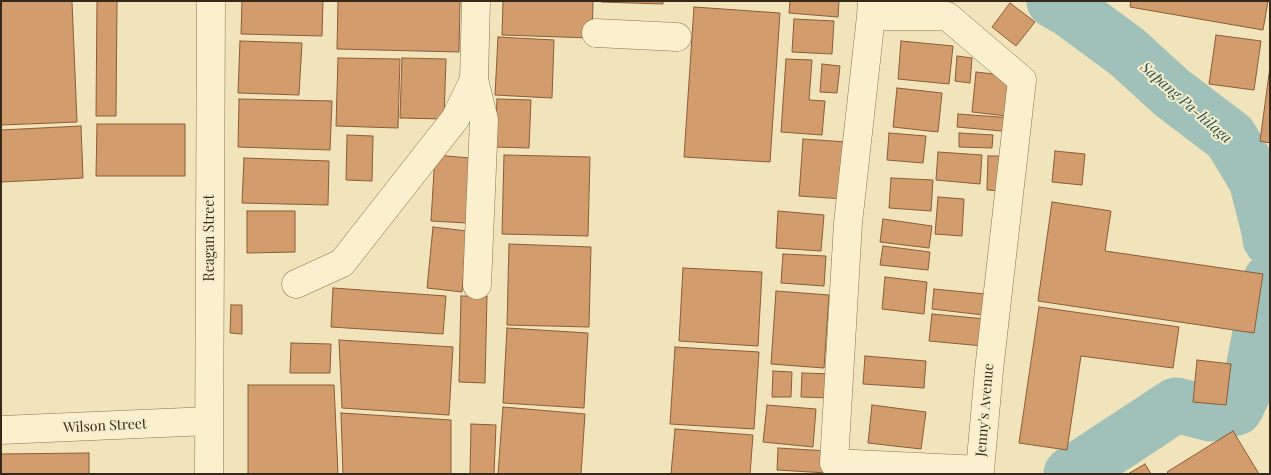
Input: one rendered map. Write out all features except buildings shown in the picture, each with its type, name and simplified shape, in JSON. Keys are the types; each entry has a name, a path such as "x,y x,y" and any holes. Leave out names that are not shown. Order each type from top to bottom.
{"street":[{"name":"Reagan Street","path":"209,474 211,1"},
{"path":"476,1 474,80 484,120 478,285"},
{"name":"Jenny's Avenue","path":"871,8 946,16 1022,80 988,370 980,470 834,463 848,223 871,8"},
{"path":"596,33 677,37"},
{"path":"296,284 342,263 455,119 474,80"},
{"name":"Wilson Street","path":"1,430 209,421"}],"waterway":[{"name":"Sapang Pa-hilaga","path":"1054,1 1070,10 1127,52 1172,93 1230,137 1256,180 1270,239"},
{"name":"Sapang Pa-hilaga","path":"1071,474 1176,405 1211,414 1236,408 1252,375 1270,281"}]}
